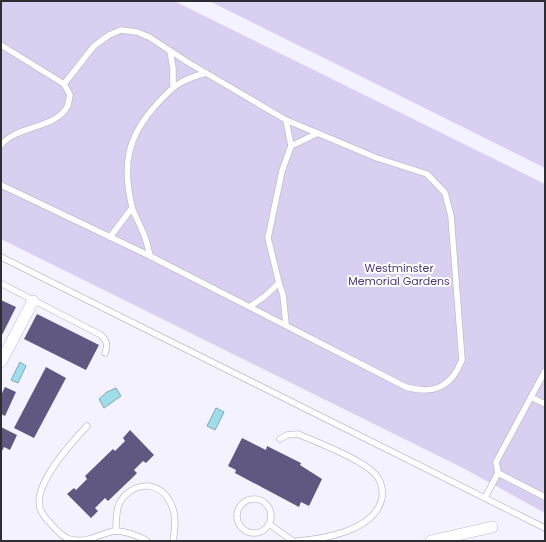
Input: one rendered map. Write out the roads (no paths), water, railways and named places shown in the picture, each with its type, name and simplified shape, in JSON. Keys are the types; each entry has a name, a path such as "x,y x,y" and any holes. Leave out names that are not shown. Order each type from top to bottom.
{"street":[{"path":"1,362 33,301"},
{"path":"431,541 492,527"}],"lane":[{"path":"1,184 251,306 406,387 421,391 436,389 446,384 456,374 462,360 451,216 445,193 427,174 377,158 286,120 143,34 137,32 122,30 109,35 94,46 64,84"},
{"path":"1,45 64,84 70,95 67,107 56,118 14,134 1,145"},
{"path":"170,51 174,86"},
{"path":"150,256 143,232 132,208 128,185 127,159 132,139 147,115 174,86 190,77 206,73"},
{"path":"286,120 291,146 282,171 268,238 283,295 286,324"},
{"path":"291,146 318,133"},
{"path":"110,237 132,208"},
{"path":"1,257 545,528"},
{"path":"251,306 279,283"},
{"path":"2,284 101,335 106,340 107,347 105,353"},
{"path":"485,498 498,473 496,462 545,371"},
{"path":"531,397 545,404"},
{"path":"87,426 60,456 46,477 40,497 40,507 45,518 54,528 72,540 89,540 116,531 141,537 147,541"},
{"path":"280,439 287,435 298,434 366,466 377,476 382,493 377,509 359,525 343,533 326,538 297,541"},
{"path":"498,473 545,497"},
{"path":"116,531 119,504 126,495 133,488 146,485 153,486 161,490 170,501 174,512 175,524 173,541"},
{"path":"249,499 261,500 266,504 271,513 269,524 260,533 250,533 244,531 240,527 236,516 240,506 249,499"},
{"path":"269,524 293,541"}],"water":[{"path":"20,362 26,366 18,383 11,380"},
{"path":"116,388 121,396 104,408 99,399 107,392"},
{"path":"216,408 224,412 215,430 207,426"}],"park label":[{"name":"Westminster Memorial Gardens","path":"399,274"}]}
